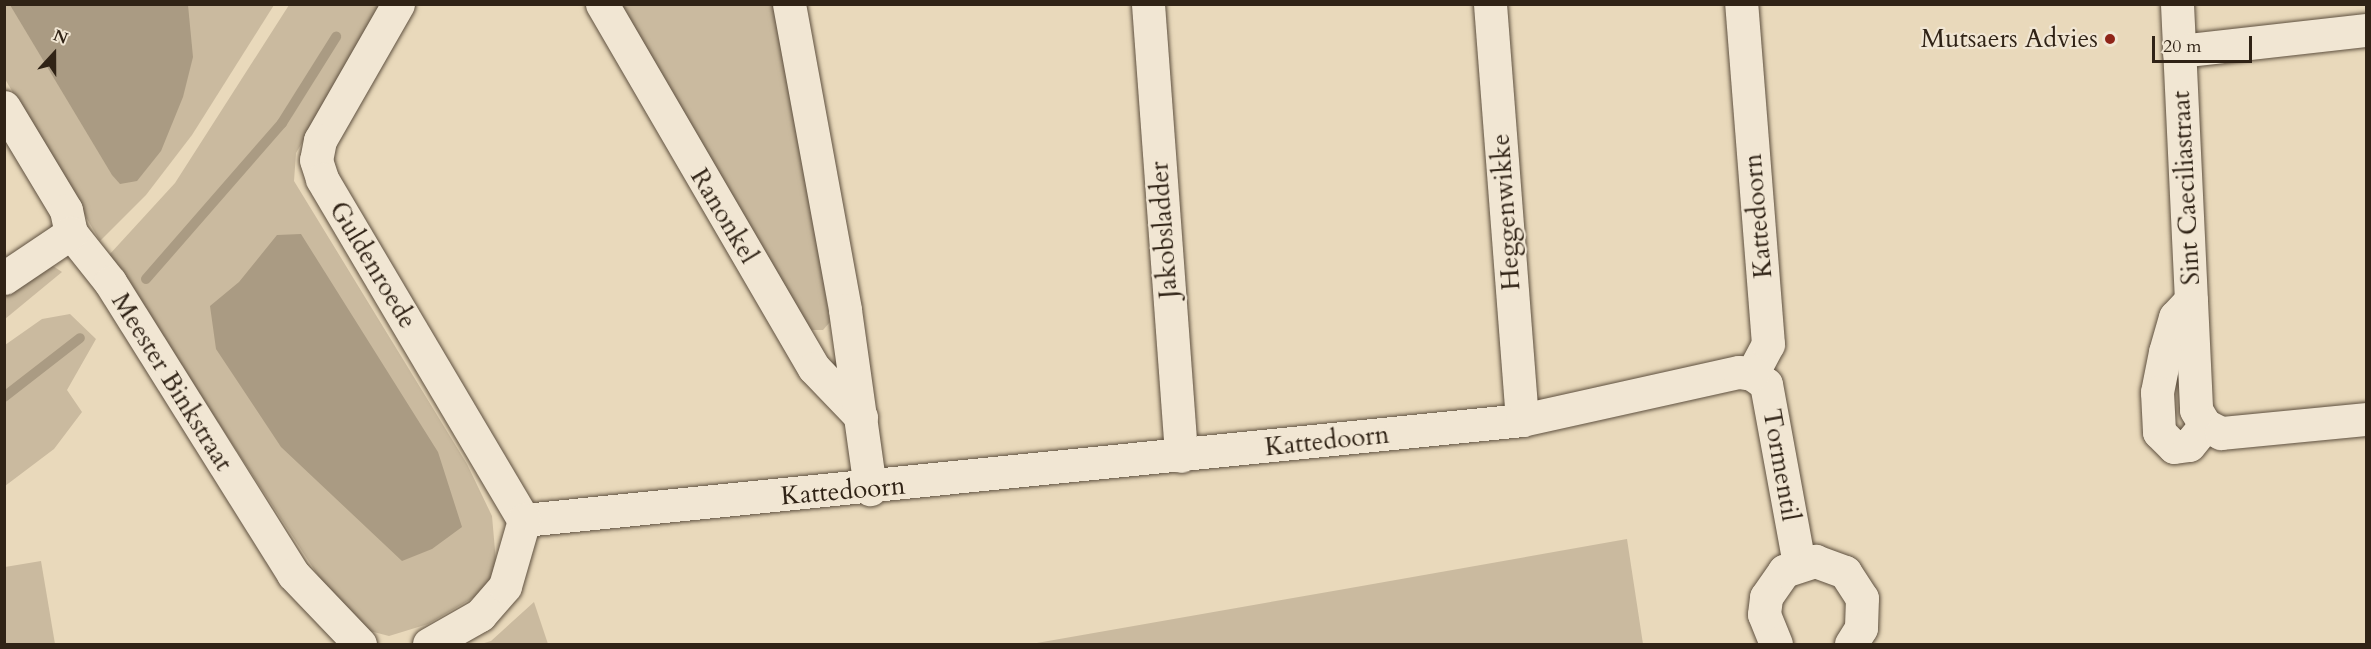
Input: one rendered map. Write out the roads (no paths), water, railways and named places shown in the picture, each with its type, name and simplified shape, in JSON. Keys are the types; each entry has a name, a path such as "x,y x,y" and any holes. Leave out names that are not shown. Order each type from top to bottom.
{"street":[{"name":"Guldenroede","path":"398,4 320,141 316,160 321,179 524,520"},
{"name":"Ranonkel","path":"602,4 814,368 861,417"},
{"path":"789,4 861,417 870,489"},
{"name":"Heggenwikke","path":"1490,4 1522,420"},
{"name":"Kattedoorn","path":"524,520 870,489 1522,420 1739,372 1752,374 1768,344 1741,4"},
{"name":"Sint Caeciliastraat","path":"2177,4 2196,410 2205,425 2221,433 2367,419"},
{"name":"Jakobsladder","path":"1149,16 1181,456"},
{"path":"2180,51 2367,30"},
{"name":"Meester Binkstraat","path":"4,107 66,210 71,232 110,282 293,574 360,645"},
{"path":"4,278 71,232"},
{"name":"Tormentil","path":"1752,374 1766,384 1799,563"},
{"path":"429,645 480,615 505,586 524,520"},
{"path":"1776,645 1764,614 1766,597 1773,582 1799,563 1831,564 1855,584 1864,614 1851,645"}],"waterway":[{"path":"146,279 282,123 336,37"},
{"path":"4,397 80,338"}],"place":[{"name":"Mutsaers Advies","path":"2110,39"}]}
